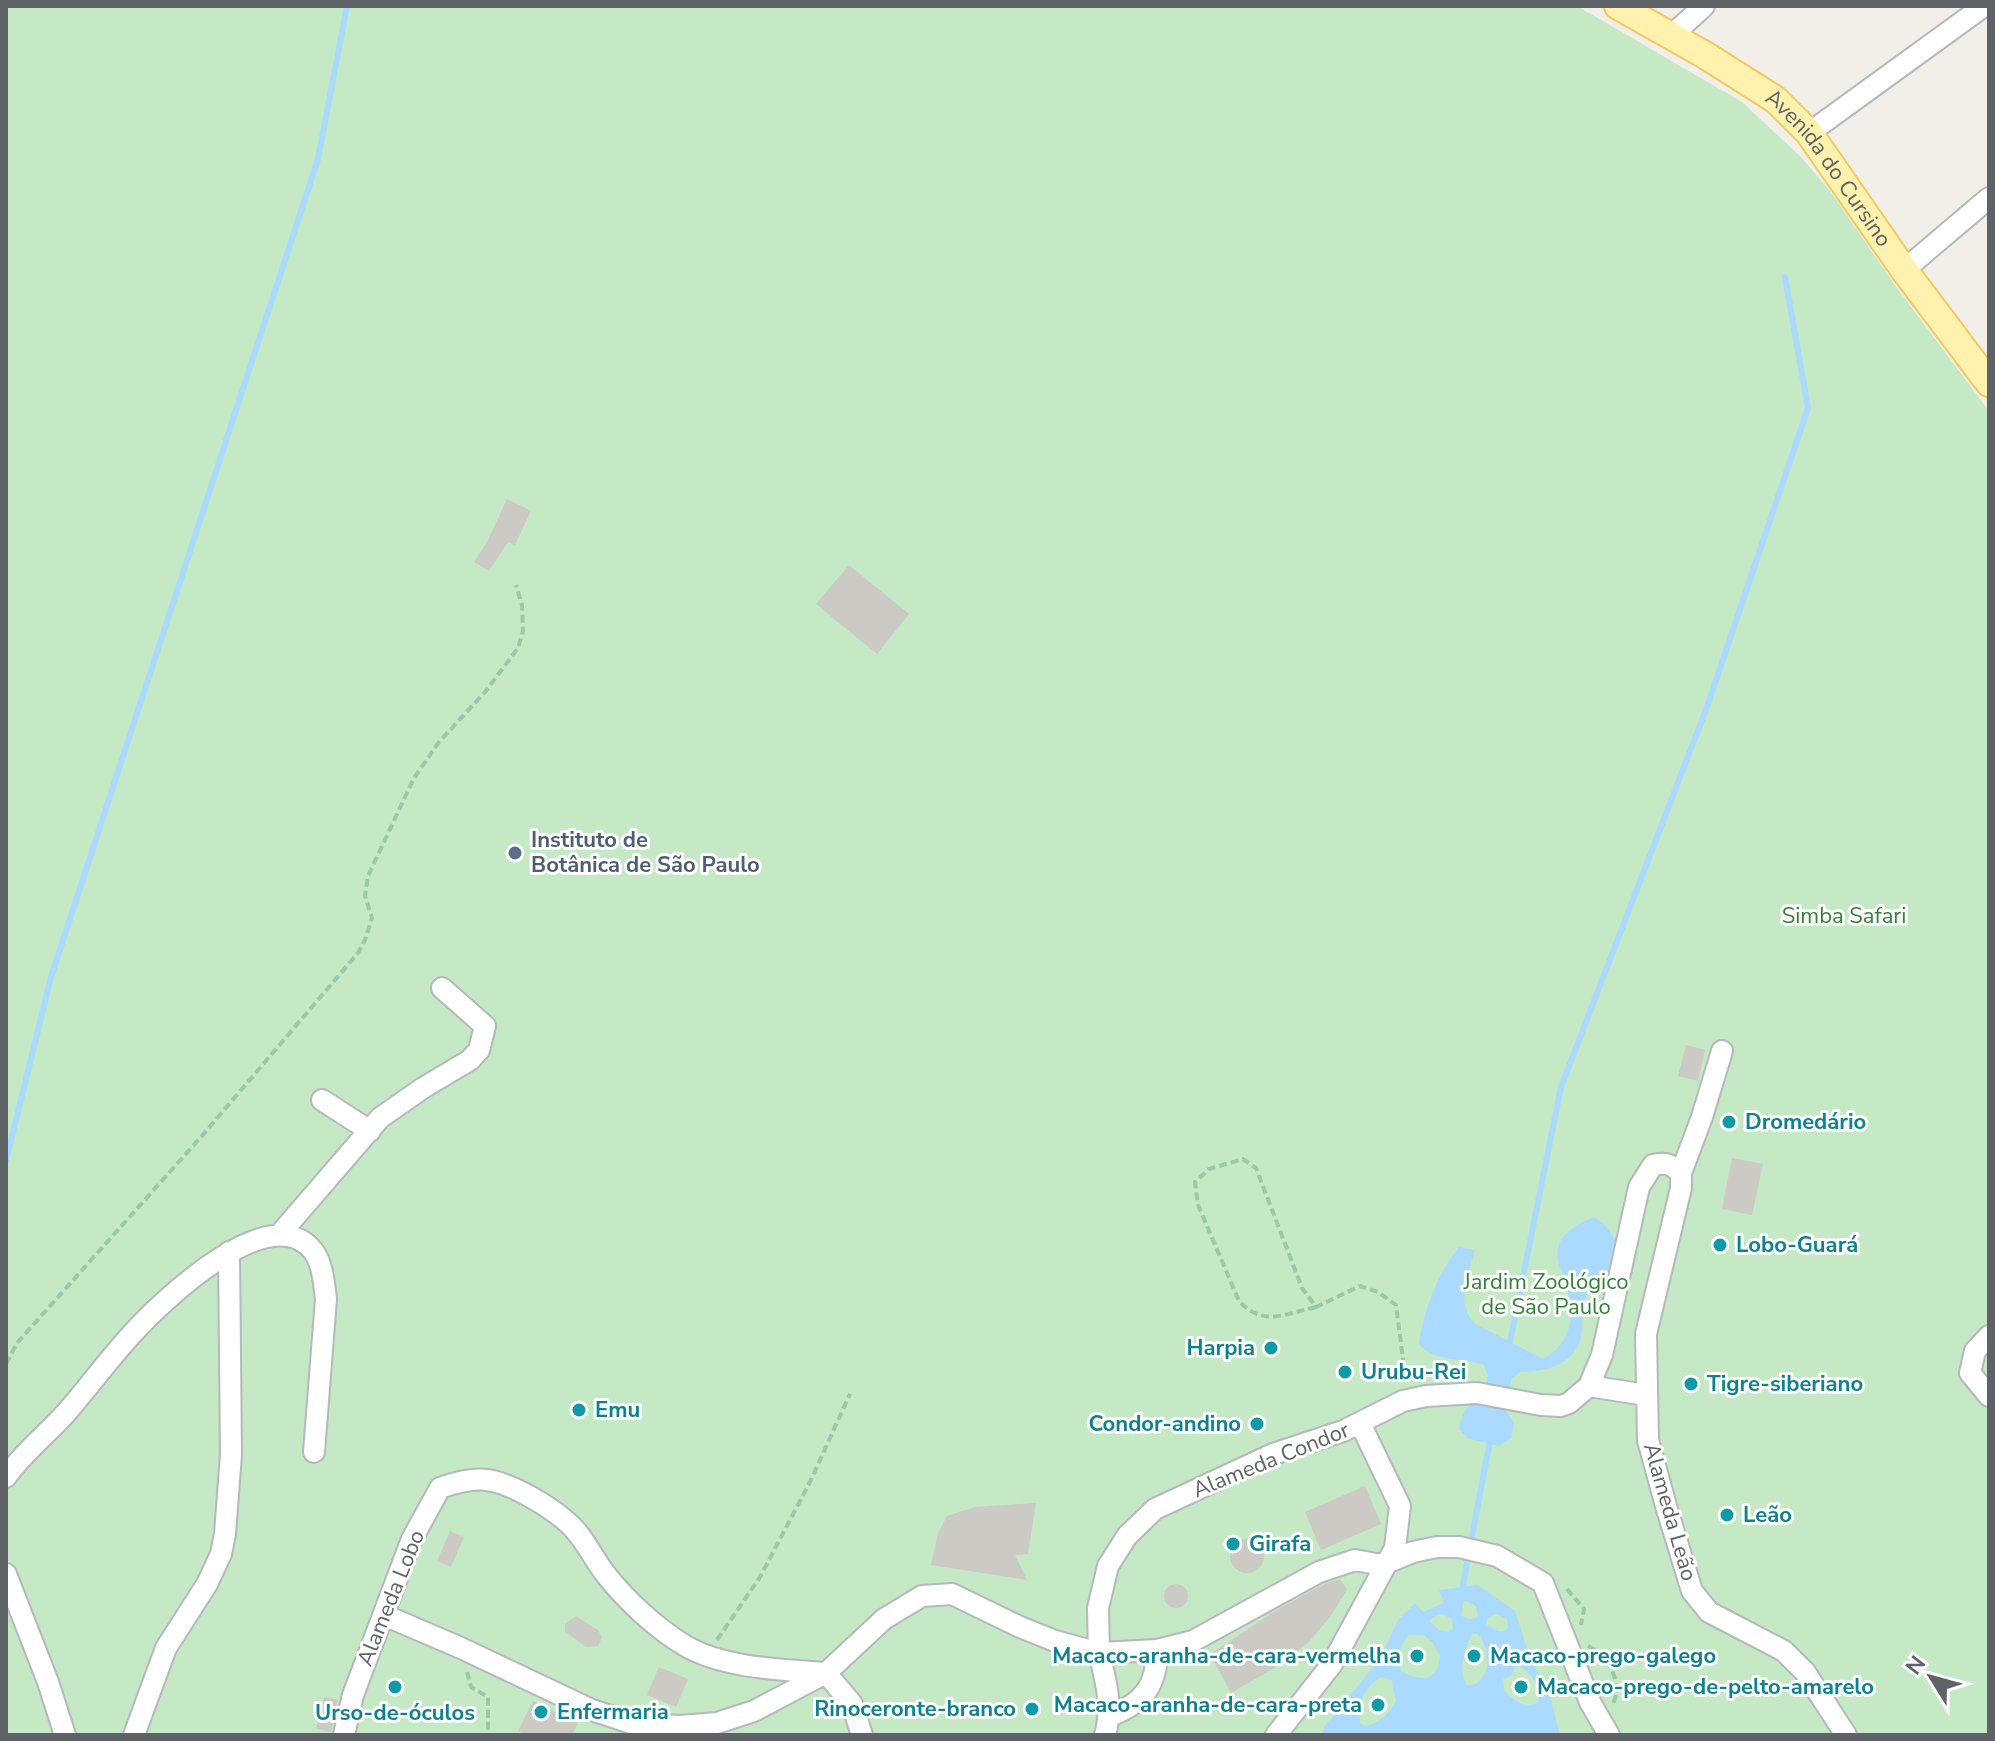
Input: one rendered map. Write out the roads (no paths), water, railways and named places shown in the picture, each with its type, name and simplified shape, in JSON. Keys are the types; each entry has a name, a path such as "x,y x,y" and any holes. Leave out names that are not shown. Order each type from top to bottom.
{"main road":[{"name":"Avenida do Cursino","path":"1618,6 1660,22 1776,100 1809,133 1904,270 1989,383"}],"street":[{"path":"1660,22 1704,6"},
{"path":"1809,133 1984,6"},
{"path":"1904,270 1989,198"},
{"path":"280,1234 380,1118 470,1060 479,1050 485,1026 442,988"},
{"name":"Alameda Leão","path":"1722,1051 1681,1173 1681,1188 1646,1334 1648,1440 1692,1591 1709,1612 1784,1651 1805,1672 1846,1735"},
{"path":"322,1100 370,1131"},
{"path":"1646,1395 1589,1386 1602,1355 1639,1187 1653,1165 1663,1163 1681,1173"},
{"path":"6,1477 66,1413 133,1333 166,1301 229,1252 280,1234 306,1245 314,1253 324,1281 326,1299 314,1452"},
{"path":"134,1735 166,1648 207,1584 221,1554 225,1534 231,1454 229,1252"},
{"path":"1989,1336 1975,1351 1970,1373 1989,1396"},
{"name":"Alameda Condor","path":"1107,1726 1106,1681 1099,1653 1098,1608 1108,1566 1127,1536 1155,1509 1273,1454 1360,1423 1403,1401 1467,1394 1561,1406 1578,1398 1589,1386"},
{"path":"1276,1735 1332,1664 1389,1562 1399,1533 1400,1506 1360,1423"},
{"name":"Alameda Lobo","path":"344,1735 353,1695 412,1539 440,1488 456,1482 488,1480 527,1495 569,1523 607,1576 637,1607 685,1646 706,1655 747,1665 826,1673"},
{"path":"384,1615 592,1710 631,1723 680,1726 717,1723 754,1711 826,1673 884,1619 922,1596 952,1594 1020,1627 1099,1653 1157,1650 1193,1641 1319,1572 1345,1563 1355,1560 1376,1564 1437,1547 1459,1547 1497,1556 1543,1583 1590,1702 1609,1735"},
{"path":"6,1574 65,1735"},
{"path":"1107,1726 1150,1687 1157,1674 1157,1650"},
{"path":"826,1673 852,1704 862,1735"}],"water":[{"path":"1594,1217 1604,1224 1615,1239 1614,1253 1607,1276 1586,1297 1580,1342 1575,1351 1560,1364 1520,1372 1512,1379 1504,1408 1514,1423 1511,1438 1499,1446 1467,1438 1459,1429 1468,1407 1482,1402 1488,1376 1484,1365 1440,1357 1419,1344 1428,1305 1444,1269 1459,1247 1475,1250 1465,1288 1468,1315 1474,1323 1543,1359 1561,1344 1571,1317 1569,1295 1558,1260 1559,1244 1567,1232"},
{"path":"1478,1585 1515,1611 1531,1661 1548,1689 1560,1735 1323,1735 1324,1727 1380,1659 1398,1620 1415,1603 1423,1612 1444,1603 1439,1590","holes":["1466,1601 1476,1606 1478,1616 1472,1619 1464,1617 1455,1612 1457,1605","1442,1614 1452,1619 1453,1628 1449,1632 1439,1630 1430,1622 1433,1617","1497,1614 1507,1619 1508,1628 1500,1631 1486,1624 1488,1617","1472,1634 1478,1634 1487,1656 1486,1672 1476,1683 1468,1686 1463,1674","1409,1635 1424,1635 1440,1656 1436,1671 1421,1678 1401,1671 1403,1643","1519,1666 1528,1673 1537,1687 1538,1703 1523,1704 1508,1694 1504,1690 1503,1679 1511,1676 1515,1667","1381,1677 1392,1680 1396,1701 1384,1717 1366,1726 1360,1723 1360,1709 1370,1686"]}],"waterway":[{"path":"6,1161 51,977 318,159 347,6"},
{"path":"1509,1347 1561,1087 1707,707 1808,408 1785,277"},
{"path":"1472,1536 1491,1436"},
{"path":"1457,1622 1467,1562"}],"place":[{"name":"Instituto de Botânica de São Paulo","path":"515,853"},
{"name":"Dromedário","path":"1729,1122"},
{"name":"Lobo-Guará","path":"1720,1245"},
{"name":"Harpia","path":"1271,1348"},
{"name":"Urubu-Rei","path":"1345,1372"},
{"name":"Tigre-siberiano","path":"1691,1384"},
{"name":"Emu","path":"579,1410"},
{"name":"Condor-andino","path":"1257,1424"},
{"name":"Leão","path":"1727,1515"},
{"name":"Girafa","path":"1233,1544"},
{"name":"Macaco-aranha-de-cara-vermelha","path":"1417,1656"},
{"name":"Macaco-prego-galego","path":"1474,1656"},
{"name":"Urso-de-óculos","path":"395,1687"},
{"name":"Macaco-prego-de-pelto-amarelo","path":"1521,1687"},
{"name":"Macaco-aranha-de-cara-preta","path":"1378,1705"},
{"name":"Rinoceronte-branco","path":"1032,1709"},
{"name":"Enfermaria","path":"541,1712"}],"park label":[{"name":"Simba Safari","path":"1844,916"},
{"name":"Jardim Zoológico de São Paulo","path":"1546,1294"}]}
